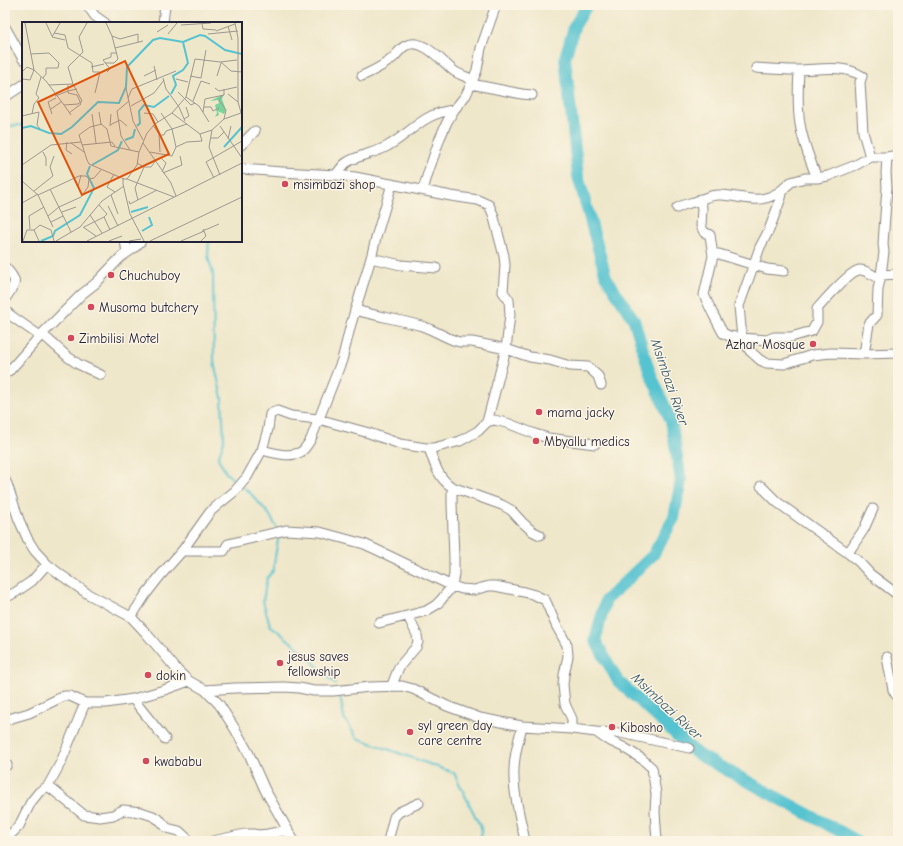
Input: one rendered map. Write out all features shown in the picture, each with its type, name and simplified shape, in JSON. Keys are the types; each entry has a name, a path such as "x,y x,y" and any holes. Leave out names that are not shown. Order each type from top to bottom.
{"street":[{"path":"87,5 95,16 103,22"},
{"path":"163,22 165,5"},
{"path":"423,190 440,138 447,122 466,95 472,82 478,65 481,48 496,5"},
{"path":"5,27 22,57"},
{"path":"362,76 393,58 406,45 415,44 425,47 454,71 472,82 532,95"},
{"path":"756,68 775,70 839,68 856,72 862,76 860,82 864,132 870,157"},
{"path":"798,70 800,122 804,143 816,178"},
{"path":"5,96 22,86"},
{"path":"336,175 347,162 354,158 376,152 388,146 428,117 445,111 454,110"},
{"path":"242,144 254,131"},
{"path":"677,208 686,203 694,202 708,196 721,195 759,200 777,194 791,182 804,178 828,176 870,157 887,157 898,155"},
{"path":"864,354 869,324 877,315 878,289 882,275 884,252 884,214 887,187 887,157"},
{"path":"242,169 365,178 478,200 489,205 493,214 504,256 505,265 503,292 509,300 510,315 506,349 487,422"},
{"path":"262,450 291,454 301,452 311,439 342,360 392,184"},
{"path":"782,189 781,198 769,230 760,247 739,306 742,338 750,351 766,363 784,364 812,355 831,353 898,353"},
{"path":"700,199 702,208 701,226 704,232 710,235 713,256 704,295 723,333 729,336 767,340 774,337 791,337 812,331 817,322 817,309 837,287 855,271 864,270 877,277 882,275 898,274"},
{"path":"125,242 127,252"},
{"path":"5,372 10,370 41,335 82,294 96,283 121,257 140,242"},
{"path":"713,256 719,254 767,269 784,271"},
{"path":"371,258 401,265 436,268"},
{"path":"5,267 13,276 15,281 14,286 5,299"},
{"path":"5,310 10,316 41,335 78,364 101,374"},
{"path":"355,310 424,327 456,341 472,342 506,349 530,357 550,360 570,366 588,367 598,376 601,386"},
{"path":"131,617 138,605 160,576 182,551 210,512 235,491 247,477 262,450 268,429 270,414 277,411 291,416 318,419 369,433 400,444 429,448 460,440 478,431 487,422 492,420 500,421 544,437 596,444"},
{"path":"429,448 444,481 452,487 502,505 511,510 522,522 540,535"},
{"path":"5,480 19,520 28,540 35,551 47,564 88,594 131,617 146,632 178,672 189,681 205,690 218,704 235,729 249,754 265,790 294,841"},
{"path":"761,486 777,502 848,553 870,574 898,595"},
{"path":"379,623 426,611 436,606 452,586 454,558 452,487"},
{"path":"848,553 864,529 873,509"},
{"path":"182,551 224,551 228,544 286,530 320,532 364,544 452,586 462,589 474,590 495,586 535,595 545,600 556,625 563,636 568,650 567,664 563,680 565,704 572,719 572,729"},
{"path":"5,598 32,580 47,564"},
{"path":"392,686 399,667 416,647 418,642 417,635 408,616"},
{"path":"887,657 893,690 896,695 898,695"},
{"path":"5,720 30,713 57,698 64,696 70,696 84,703 106,703 133,699 189,681"},
{"path":"205,690 284,686 314,691 333,691 402,686 413,688 447,706 480,718 522,726 621,733 689,748"},
{"path":"133,699 165,738"},
{"path":"5,840 19,826 30,802 39,792 48,786 61,762 84,703"},
{"path":"522,726 516,755 514,778 518,811 525,841"},
{"path":"596,732 642,759 652,768 656,794 657,841"},
{"path":"48,786 84,816 100,817 113,815 123,810 141,812 153,816 161,821 167,828 179,831 190,841"},
{"path":"388,841 394,817 399,812 419,803"},
{"path":"213,841 245,834 259,835 288,830"}],"waterway":[{"name":"Msimbazi River","path":"587,5 574,27 565,58 578,176 606,277 634,320 649,370 671,421 681,480 674,518 653,555 606,600 595,640 618,681 697,754 856,841"},
{"path":"5,119 8,126 22,125"},
{"path":"209,242 208,256 213,274 214,362 222,398 224,441 218,458 226,473 238,484"},
{"path":"242,486 269,514 277,528"},
{"path":"279,534 274,570 267,578 263,601 270,625 301,650 335,684"},
{"path":"340,696 344,718 357,738 454,773 482,830 480,841"}],"place":[{"name":"msimbazi shop","path":"285,184"},
{"name":"Chuchuboy","path":"111,275"},
{"name":"Musoma butchery","path":"91,307"},
{"name":"Zimbilisi Motel","path":"71,338"},
{"name":"Azhar Mosque","path":"813,344"},
{"name":"mama jacky","path":"539,412"},
{"name":"Mbyallu medics","path":"536,441"},
{"name":"jesus saves fellowship","path":"280,663"},
{"name":"dokin","path":"148,675"},
{"name":"Kibosho","path":"612,727"},
{"name":"syl green day care centre","path":"410,732"},
{"name":"kwababu","path":"146,761"}]}
